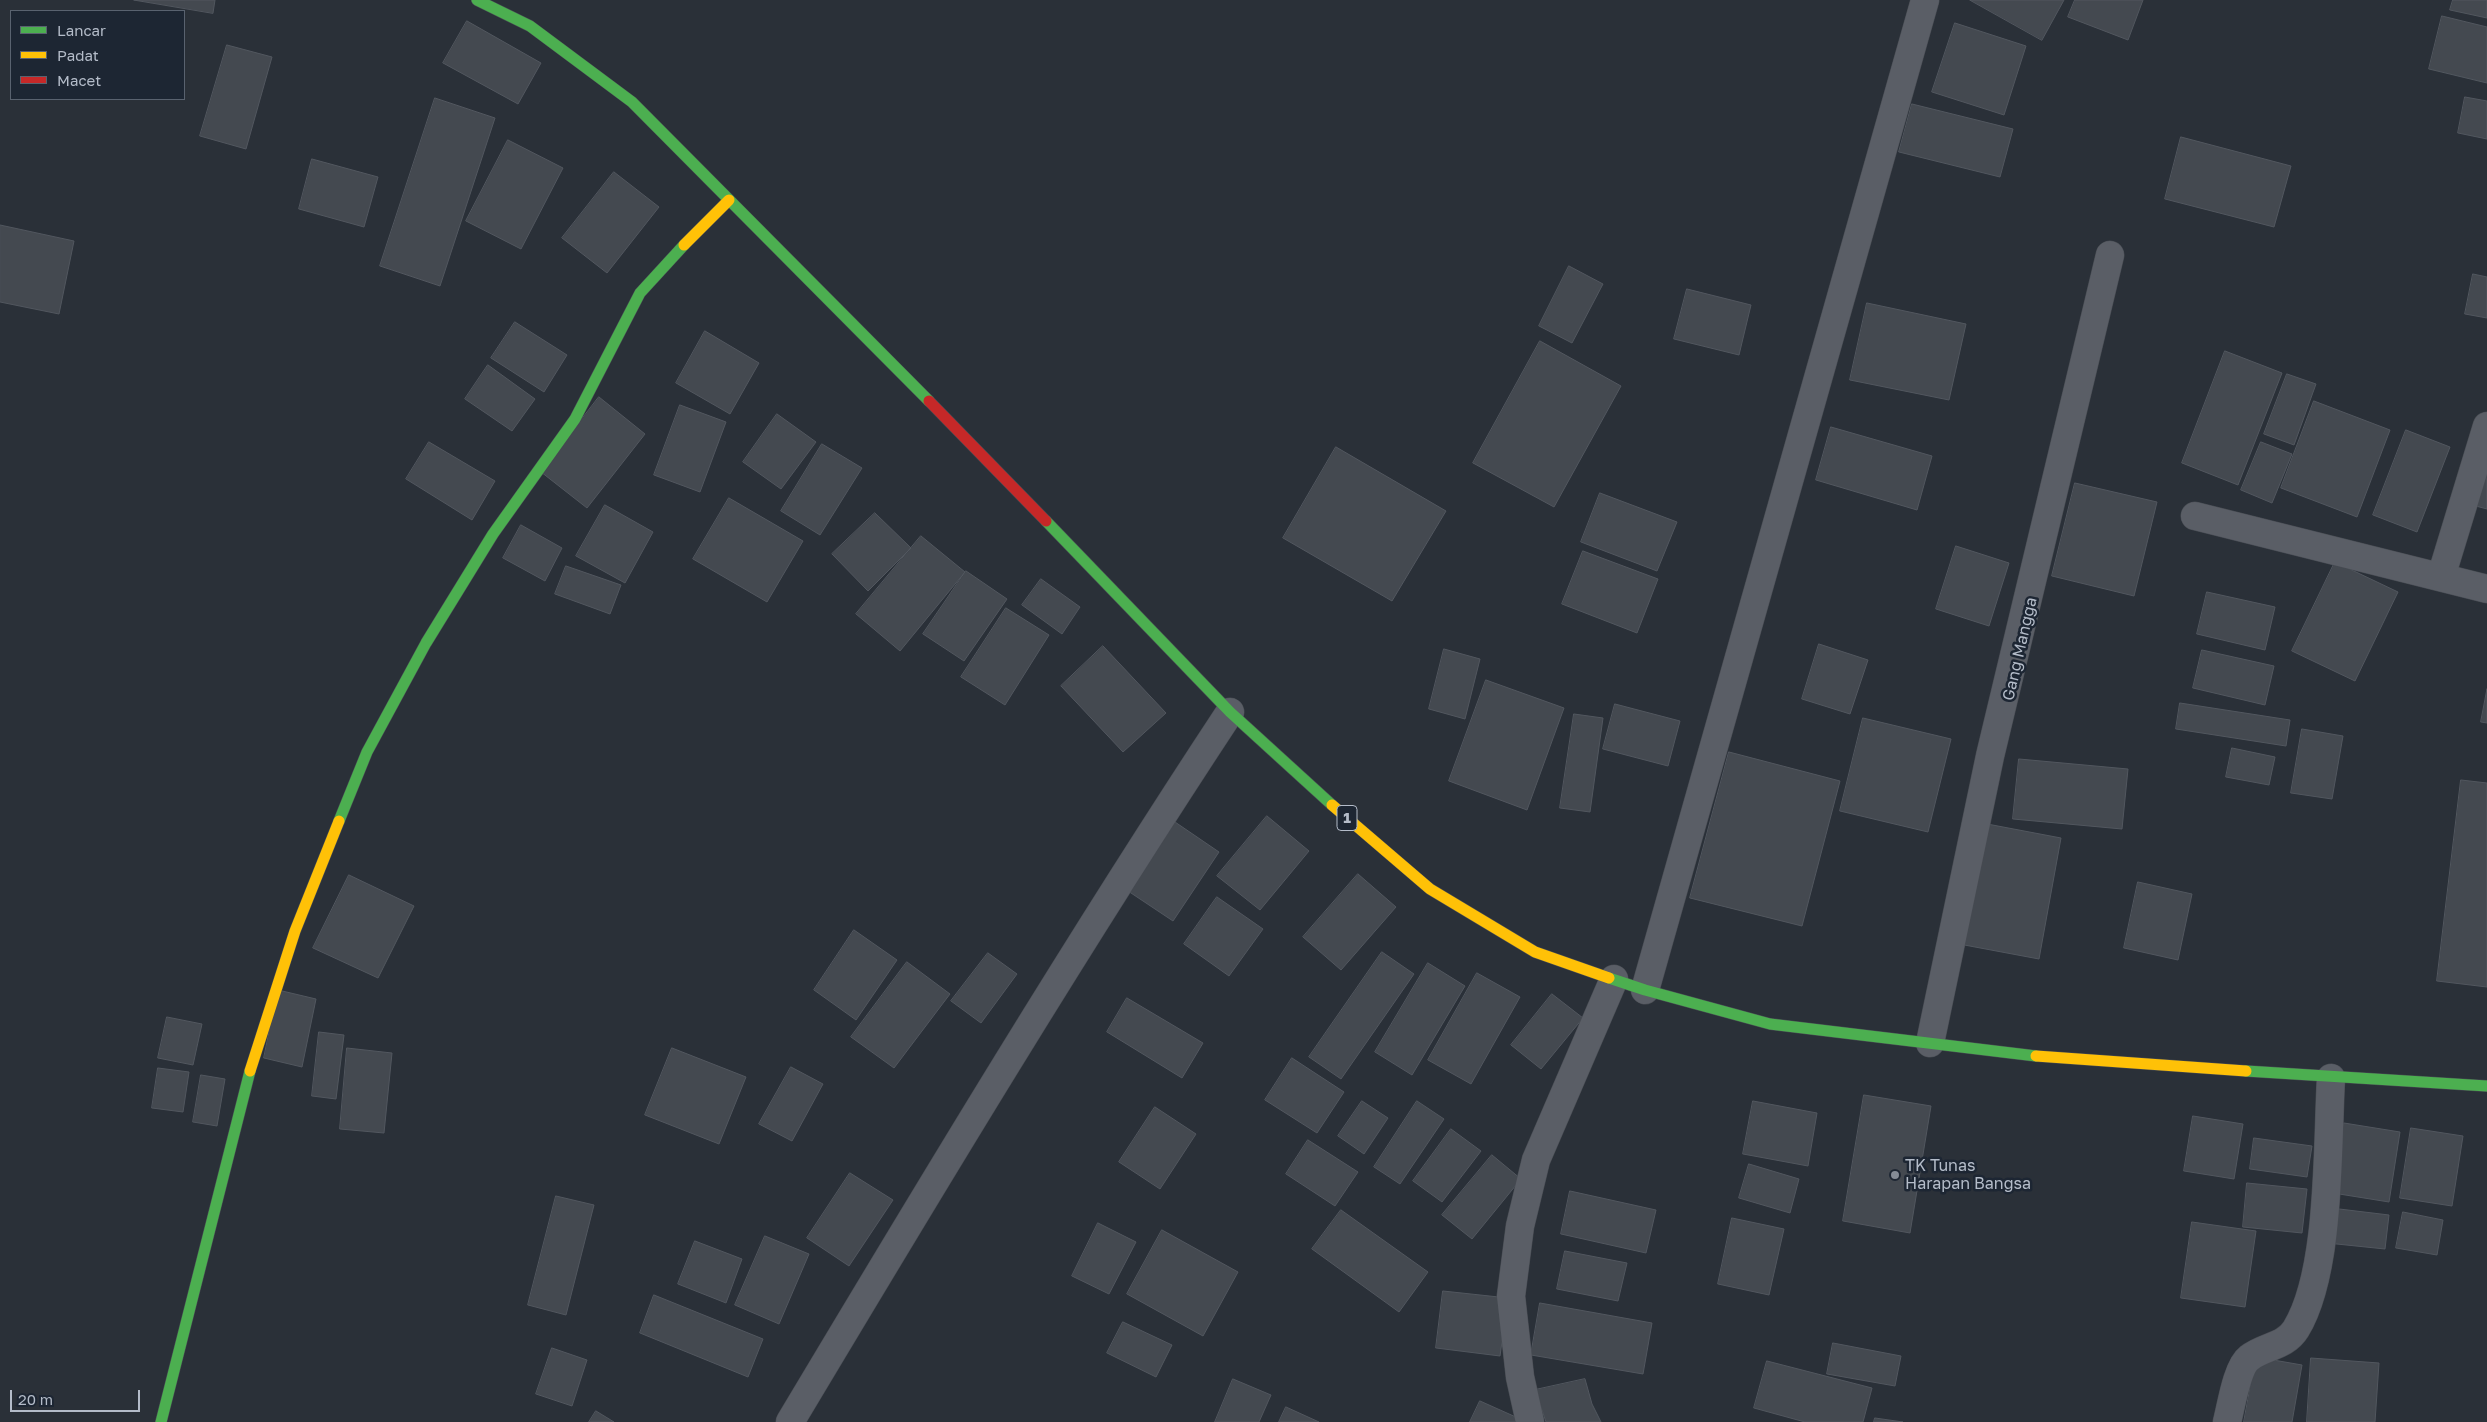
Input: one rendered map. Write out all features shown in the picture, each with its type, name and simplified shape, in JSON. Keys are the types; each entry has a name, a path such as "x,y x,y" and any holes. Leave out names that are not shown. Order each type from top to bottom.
{"main road":[{"name":"1","path":"477,0 530,26 632,102 965,437 1230,712 1320,795 1430,888 1534,952 1645,990 1770,1024 2067,1060 2331,1078 2487,1086"},
{"path":"161,1422 245,1086 295,931 367,752 426,643 493,534 575,419 640,293 668,260 729,200"}],"street":[{"path":"1645,990 1925,0"},
{"path":"1930,1043 1990,756 2110,255"},
{"path":"2442,577 2487,426"},
{"path":"2195,516 2487,588"},
{"path":"790,1422 921,1204 1179,788 1230,712"},
{"path":"1530,1422 1520,1377 1512,1296 1520,1226 1536,1160 1614,979"},
{"path":"2227,1422 2242,1366 2249,1358 2285,1341 2296,1330 2305,1309 2318,1262 2323,1231 2331,1078"}],"building":[{"path":"134,0 215,0 213,13"},
{"path":"1970,0 2064,0 2042,40"},
{"path":"2075,0 2143,0 2128,40 2068,17"},
{"path":"2453,0 2487,0 2487,18 2450,10"},
{"path":"2442,16 2487,27 2487,83 2429,69"},
{"path":"467,21 541,63 518,104 443,63"},
{"path":"1955,23 2026,46 2004,115 1932,92"},
{"path":"227,45 272,57 246,149 200,136"},
{"path":"2465,97 2487,101 2487,139 2458,133"},
{"path":"435,98 495,118 440,286 380,266"},
{"path":"1912,104 2013,129 2000,177 1899,152"},
{"path":"2181,137 2291,166 2274,227 2165,199"},
{"path":"508,140 563,168 521,249 466,221"},
{"path":"312,159 378,177 364,227 299,209"},
{"path":"614,172 659,207 607,273 562,238"},
{"path":"0,225 74,241 59,314 0,302"},
{"path":"1569,266 1603,284 1572,343 1539,326"},
{"path":"2473,274 2487,277 2487,318 2465,314"},
{"path":"1687,289 1751,305 1739,355 1674,339"},
{"path":"1867,303 1966,324 1949,400 1850,380"},
{"path":"515,322 567,355 544,392 491,358"},
{"path":"705,331 759,363 730,414 676,383"},
{"path":"1540,341 1621,386 1554,507 1473,463"},
{"path":"2225,351 2282,373 2238,485 2182,463"},
{"path":"488,365 535,399 512,431 465,399"},
{"path":"2287,374 2316,384 2294,445 2264,434"},
{"path":"599,397 645,434 587,508 541,472"},
{"path":"2314,401 2390,430 2357,517 2281,488"},
{"path":"680,405 726,422 700,492 654,475"},
{"path":"777,414 816,442 781,489 743,462"},
{"path":"1831,427 1932,456 1917,510 1816,480"},
{"path":"2406,430 2450,447 2417,532 2373,515"},
{"path":"429,442 495,481 472,520 406,479"},
{"path":"2261,442 2292,454 2272,503 2241,490"},
{"path":"822,444 862,468 820,535 781,511"},
{"path":"1336,447 1446,511 1392,601 1283,538"},
{"path":"2487,453 2487,509 2472,505"},
{"path":"2075,483 2157,502 2134,596 2052,576"},
{"path":"1600,493 1677,522 1657,571 1581,542"},
{"path":"729,498 803,541 767,602 693,559"},
{"path":"605,505 653,532 625,583 576,556"},
{"path":"875,513 911,548 868,591 832,554"},
{"path":"521,525 562,548 545,581 503,558"},
{"path":"921,536 965,572 900,651 856,614"},
{"path":"1956,546 2009,563 1989,626 1936,609"},
{"path":"1583,551 1658,579 1637,633 1562,604"},
{"path":"2335,562 2398,592 2355,681 2292,651"},
{"path":"566,566 621,585 610,614 555,594"},
{"path":"966,571 1007,599 964,661 923,634"},
{"path":"1041,579 1080,607 1062,634 1022,605"},
{"path":"2207,592 2275,607 2265,650 2197,634"},
{"path":"1006,608 1049,635 1005,705 961,677"},
{"path":"1819,644 1868,660 1850,714 1802,699"},
{"path":"1103,646 1166,713 1123,752 1061,686"},
{"path":"1444,649 1480,659 1465,719 1429,709"},
{"path":"2202,650 2274,666 2265,705 2193,688"},
{"path":"1486,680 1564,708 1527,810 1449,781"},
{"path":"2487,689 2487,723 2481,722"},
{"path":"2180,703 2290,720 2286,746 2176,729"},
{"path":"1615,704 1680,721 1668,766 1603,749"},
{"path":"1574,714 1603,718 1590,812 1560,808"},
{"path":"1863,718 1951,739 1928,832 1840,811"},
{"path":"2302,729 2343,736 2332,799 2291,793"},
{"path":"2232,748 2275,757 2269,785 2226,777"},
{"path":"1729,752 1840,781 1802,926 1690,898"},
{"path":"2019,759 2128,769 2122,829 2013,819"},
{"path":"2461,780 2487,783 2487,987 2437,981"},
{"path":"1267,816 1309,851 1260,910 1217,876"},
{"path":"1175,822 1219,852 1173,921 1128,891"},
{"path":"1982,823 2061,838 2039,959 1959,944"},
{"path":"1358,874 1396,907 1341,970 1303,937"},
{"path":"349,875 414,906 378,978 313,948"},
{"path":"2138,882 2192,894 2178,960 2124,948"},
{"path":"1217,897 1263,929 1229,976 1184,944"},
{"path":"854,930 897,960 856,1020 814,990"},
{"path":"1382,952 1414,974 1341,1079 1309,1057"},
{"path":"988,953 1017,974 981,1023 951,1001"},
{"path":"907,962 950,994 894,1068 851,1037"},
{"path":"1428,963 1465,986 1412,1075 1375,1052"},
{"path":"1477,973 1520,997 1471,1084 1428,1060"},
{"path":"278,990 316,999 302,1067 264,1058"},
{"path":"1552,994 1583,1018 1541,1069 1511,1045"},
{"path":"1127,998 1203,1043 1182,1078 1107,1032"},
{"path":"167,1017 202,1024 193,1065 158,1058"},
{"path":"319,1032 344,1035 336,1099 312,1096"},
{"path":"347,1048 392,1053 384,1133 340,1129"},
{"path":"672,1048 746,1077 719,1144 645,1115"},
{"path":"1292,1058 1344,1092 1317,1133 1265,1100"},
{"path":"791,1067 823,1084 792,1141 759,1124"},
{"path":"158,1068 189,1072 183,1112 152,1108"},
{"path":"201,1075 225,1079 217,1126 193,1122"},
{"path":"1864,1095 1931,1106 1910,1233 1843,1221"},
{"path":"1362,1101 1388,1118 1364,1154 1338,1136"},
{"path":"1417,1101 1444,1119 1400,1184 1374,1167"},
{"path":"1753,1101 1817,1113 1808,1166 1743,1154"},
{"path":"1155,1107 1196,1134 1160,1189 1119,1162"},
{"path":"2193,1116 2243,1124 2234,1179 2184,1171"},
{"path":"2344,1123 2400,1132 2389,1202 2333,1193"},
{"path":"2411,1128 2463,1136 2452,1206 2400,1198"},
{"path":"1451,1129 1481,1151 1442,1202 1413,1181"},
{"path":"2254,1138 2312,1146 2307,1177 2250,1169"},
{"path":"1308,1140 1358,1172 1335,1206 1286,1174"},
{"path":"1492,1155 1521,1179 1472,1239 1442,1215"},
{"path":"1749,1164 1799,1179 1790,1213 1739,1198"},
{"path":"850,1173 893,1200 849,1266 807,1238"},
{"path":"2247,1183 2307,1189 2302,1233 2243,1227"},
{"path":"1570,1191 1656,1210 1646,1253 1561,1234"},
{"path":"556,1196 594,1205 566,1315 528,1305"},
{"path":"2331,1208 2389,1215 2385,1249 2327,1243"},
{"path":"1341,1210 1428,1272 1399,1312 1312,1249"},
{"path":"2403,1212 2443,1220 2437,1255 2396,1248"},
{"path":"1732,1218 1784,1229 1769,1295 1718,1284"},
{"path":"2192,1222 2256,1231 2245,1307 2181,1298"},
{"path":"1098,1223 1136,1242 1109,1294 1072,1276"},
{"path":"1162,1230 1238,1272 1203,1336 1127,1294"},
{"path":"765,1236 809,1254 779,1324 735,1305"},
{"path":"695,1241 742,1259 726,1303 678,1284"},
{"path":"1565,1251 1627,1263 1618,1301 1557,1289"},
{"path":"1443,1291 1508,1298 1500,1356 1436,1348"},
{"path":"654,1295 763,1339 748,1377 640,1333"},
{"path":"1540,1303 1652,1323 1643,1374 1531,1355"},
{"path":"1123,1322 1172,1345 1156,1377 1107,1353"},
{"path":"1833,1343 1901,1356 1895,1386 1827,1374"},
{"path":"552,1348 587,1360 572,1406 536,1394"},
{"path":"2256,1357 2302,1365 2292,1422 2244,1422"},
{"path":"2311,1358 2379,1363 2375,1422 2307,1422"},
{"path":"1767,1361 1872,1388 1863,1422 1805,1422 1754,1408"},
{"path":"1233,1379 1271,1395 1259,1422 1215,1422"},
{"path":"1585,1379 1592,1404 1601,1422 1546,1422 1535,1390"},
{"path":"1480,1401 1527,1422 1470,1422"},
{"path":"1286,1407 1319,1422 1279,1422"},
{"path":"596,1411 614,1422 589,1422"},
{"path":"1875,1418 1903,1422 1874,1422"}],"traffic: fast":[{"path":"477,0 530,26 632,102 929,401"},
{"path":"339,821 367,752 426,643 493,534 575,419 640,293 684,245"},
{"path":"1046,521 1230,712 1332,805"},
{"path":"1609,978 1645,990 1770,1024 2036,1056"},
{"path":"161,1422 250,1071"},
{"path":"2246,1071 2487,1086"}],"traffic: slow":[{"path":"684,245 729,200"},
{"path":"1332,805 1430,889 1535,952 1609,978"},
{"path":"250,1071 295,931 339,821"},
{"path":"2036,1056 2246,1071"}],"traffic: jam":[{"path":"929,401 1046,521"}],"place":[{"name":"TK Tunas Harapan Bangsa","path":"1895,1175"}]}
